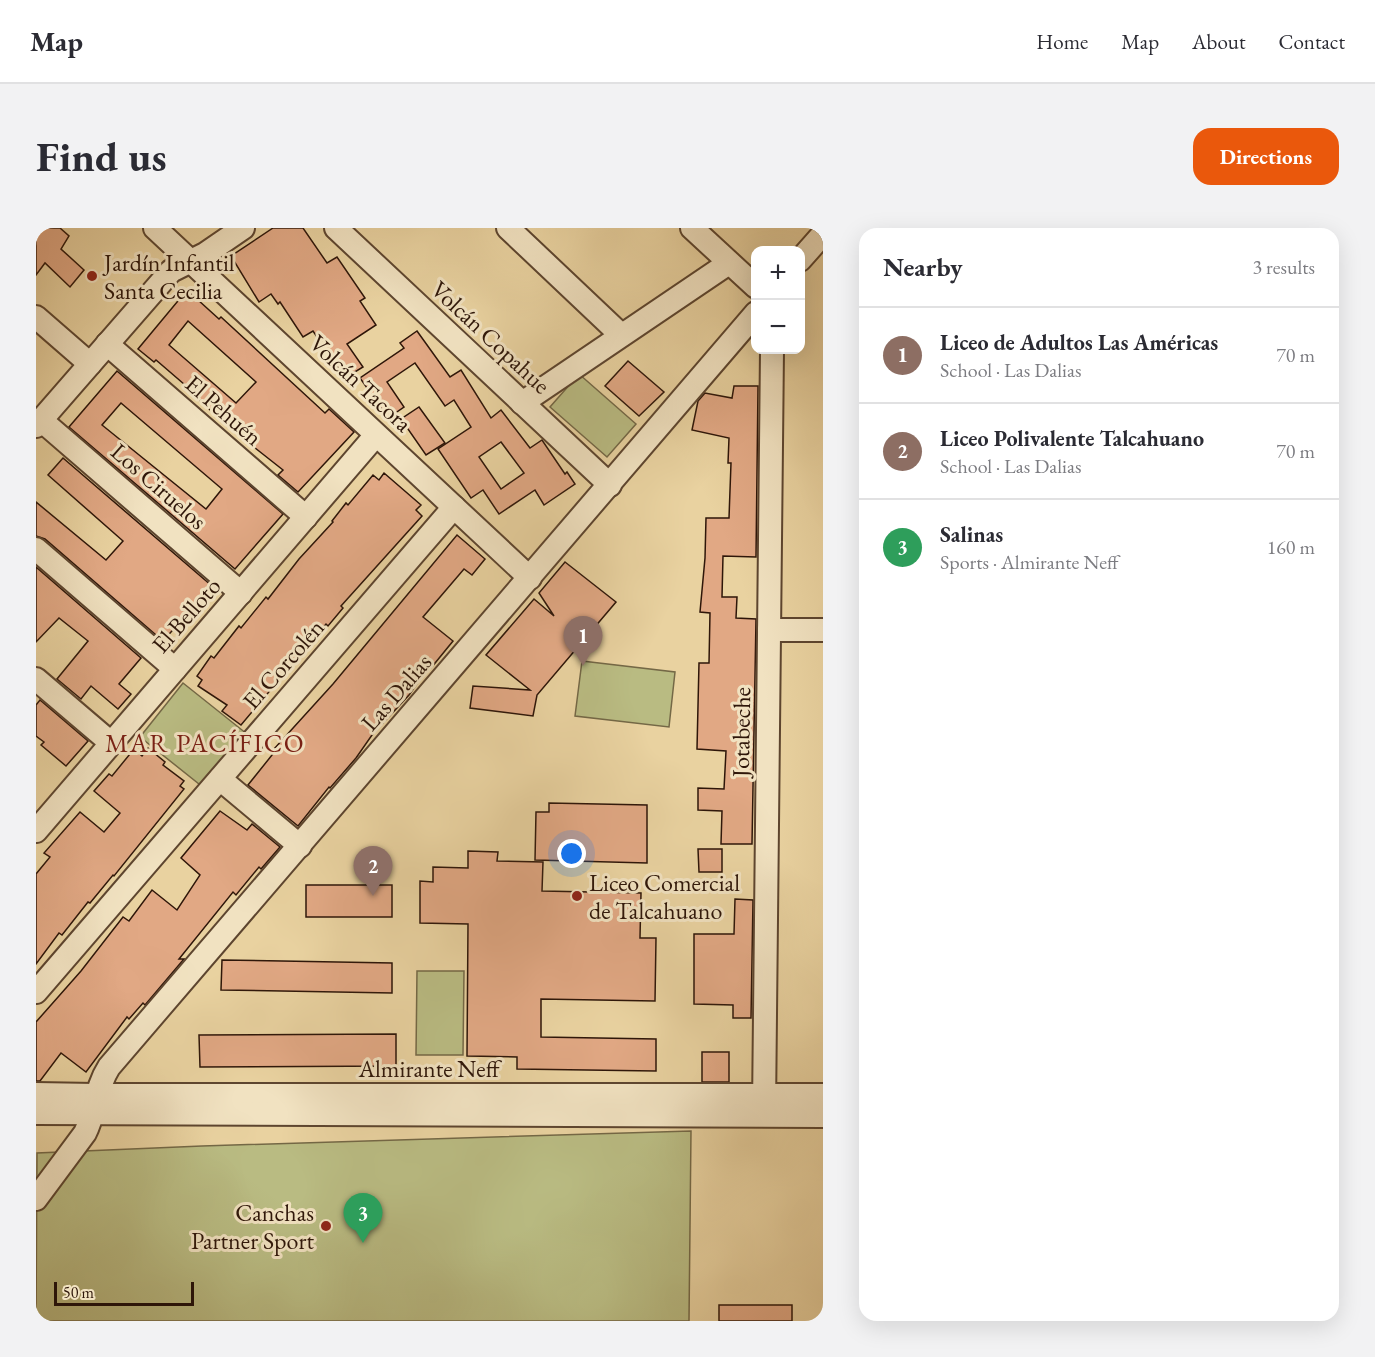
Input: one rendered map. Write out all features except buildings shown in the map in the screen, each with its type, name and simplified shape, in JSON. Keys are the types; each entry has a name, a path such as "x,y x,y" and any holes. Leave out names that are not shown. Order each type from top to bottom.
{"street":[{"name":"Volcán Tacora","path":"155,228 530,578"},
{"path":"38,423 171,271 205,254 243,228"},
{"name":"Volcán Copahue","path":"336,228 610,485"},
{"path":"508,228 621,335"},
{"path":"692,228 751,283"},
{"path":"805,255 823,234"},
{"path":"522,403 729,263"},
{"path":"36,317 90,364"},
{"name":"Las Dalias","path":"36,1199 85,1133 109,1067 751,319"},
{"name":"El Pehuén","path":"107,344 306,518"},
{"name":"Jotabeche","path":"764,1106 772,354"},
{"name":"Los Ciruelos","path":"38,423 241,593"},
{"name":"El Belloto","path":"36,831 376,435"},
{"name":"El Corcolén","path":"36,991 454,507"},
{"path":"36,549 175,669"},
{"path":"769,630 823,630"},
{"path":"36,679 111,743"},
{"path":"220,779 300,846"},
{"name":"Almirante Neff","path":"36,1094 94,1104"},
{"name":"Almirante Neff","path":"764,1106 823,1095"},
{"name":"Almirante Neff","path":"36,1113 94,1104 764,1106 823,1116"}],"green space":[{"path":"579,374 636,424 607,457 550,407"},
{"path":"582,661 675,672 669,727 575,716"},
{"path":"183,683 247,734 204,788 140,737"},
{"path":"417,971 464,971 463,1055 416,1055"},
{"path":"691,1131 689,1321 36,1321 37,1153"}],"place":[{"name":"Jardín Infantil Santa Cecilia","path":"92,276"},
{"name":"Liceo de Adultos Las Américas","path":"583,666"},
{"name":"Liceo Polivalente Talcahuano","path":"373,896"},
{"name":"Liceo Comercial de Talcahuano","path":"577,896"},
{"name":"Canchas Partner Sport","path":"326,1226"},
{"name":"Salinas","path":"363,1243"}],"district":[{"name":"MAR PACÍFICO","path":"205,743"}]}
